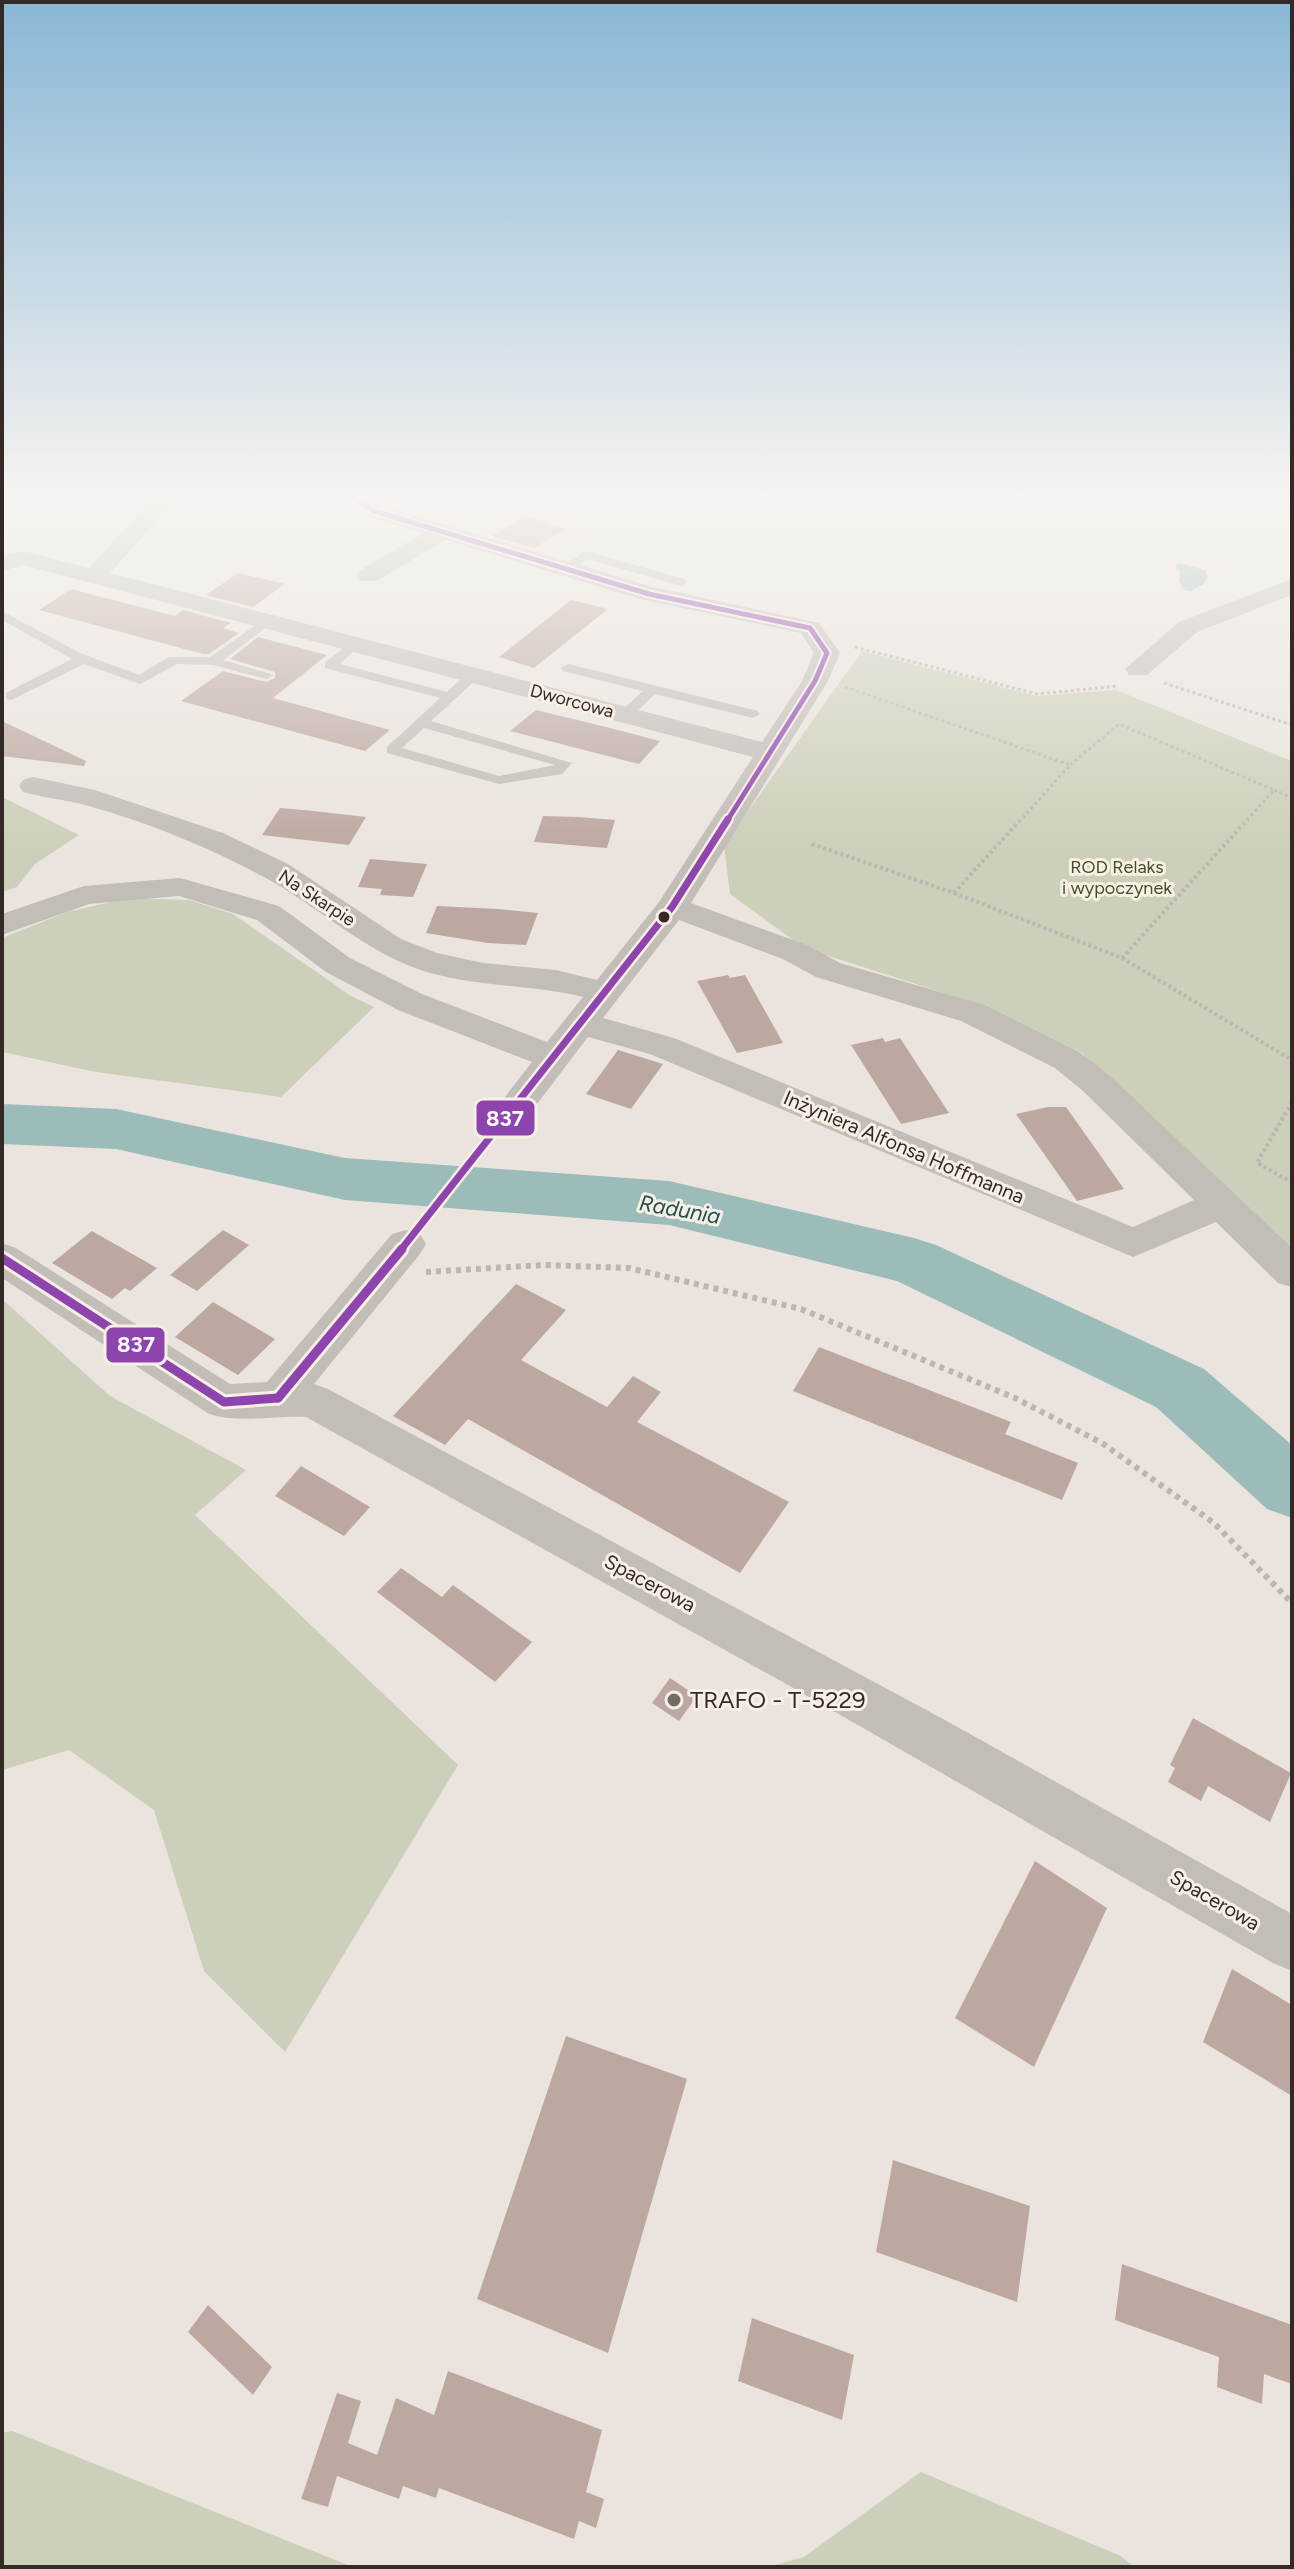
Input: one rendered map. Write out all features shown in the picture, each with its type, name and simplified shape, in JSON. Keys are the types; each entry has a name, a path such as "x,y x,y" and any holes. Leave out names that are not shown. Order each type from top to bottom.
{"street":[{"name":"Dworcowa","path":"235,613 771,753"},
{"path":"508,1116 672,907 771,753 822,665 810,628 779,617 754,613"},
{"path":"1133,677 1188,627 1224,613"},
{"name":"Na Skarpie","path":"33,786 109,803 212,839 277,871 390,946 429,962 483,973 556,980 604,992"},
{"path":"2,925 84,895 180,887 268,913 338,965 410,1002 555,1058"},
{"path":"672,907 743,931 795,952 828,970 973,1013 1067,1060 1096,1083 1292,1272"},
{"name":"Inżyniera Alfonsa Hoffmanna","path":"582,1024 662,1046 1133,1243 1221,1204"},
{"name":"Spacerowa","path":"2,1258 224,1402 278,1398 313,1401 846,1690 1292,1944"},
{"path":"278,1398 394,1259"}],"lane":[{"path":"2,615 83,659 140,680 174,660 213,661 267,675"},
{"path":"213,661 267,621"},
{"path":"355,644 330,665 450,697"},
{"path":"11,696 83,659"},
{"path":"568,668 753,714"},
{"path":"422,723 565,763 557,771 499,780 392,750 473,675"},
{"path":"625,715 652,689"}],"path":[{"path":"822,665 857,646 1037,694 1133,677"},
{"path":"822,665 1070,765"},
{"path":"1161,682 1292,725"},
{"path":"954,893 1070,765 1119,724 1292,798"},
{"path":"1122,958 1274,790"},
{"path":"812,844 954,893 1122,958 1292,1060"},
{"path":"1292,1102 1257,1163 1292,1182"},
{"path":"394,1259 629,1268 801,1309 1015,1398 1102,1443 1214,1523 1292,1603"}],"green space":[{"name":"ROD Relaks i wypoczynek","path":"862,651 1036,696 1116,690 1292,761 1292,1262 1082,1053 981,1005 804,948 730,894 724,845"},
{"path":"2,797 79,835 35,864 17,887 2,892"},
{"path":"129,898 189,900 233,914 351,996 374,1007 281,1097 96,1072 2,1052 2,938 67,912"},
{"path":"2,1299 110,1396 246,1470 195,1515 458,1765 285,2052 204,1971 154,1810 69,1750 2,1770"},
{"path":"12,2431 353,2567 2,2567 2,2433"},
{"path":"921,2472 1121,2556 1134,2567 767,2567 804,2557"}],"building":[{"path":"50,613 163,613 175,616 194,613 231,623 223,628 239,633 209,654"},
{"path":"555,613 603,613 534,668 499,657"},
{"path":"258,637 327,655 273,698 390,730 365,751 181,701 223,671 266,682 275,678 275,672 230,659"},
{"path":"536,710 660,741 639,764 510,731"},
{"path":"2,721 86,761 84,766 2,756"},
{"path":"280,808 366,817 349,845 262,835"},
{"path":"543,816 615,820 607,848 534,842"},
{"path":"370,859 427,864 413,897 380,895 382,889 358,887"},
{"path":"437,906 538,913 526,945 488,943 426,933"},
{"path":"728,975 730,978 745,975 783,1043 737,1053 697,981"},
{"path":"883,1038 885,1042 900,1038 949,1113 901,1124 851,1045"},
{"path":"618,1050 663,1064 631,1109 586,1094"},
{"path":"1048,1107 1066,1107 1124,1189 1077,1201 1016,1114"},
{"path":"223,1230 249,1245 197,1291 170,1275"},
{"path":"92,1231 157,1268 130,1291 125,1288 112,1299 52,1263"},
{"path":"516,1284 566,1310 521,1360 607,1407 633,1376 661,1392 637,1422 789,1502 740,1573 468,1419 445,1445 393,1416"},
{"path":"213,1302 275,1339 238,1375 175,1337"},
{"path":"819,1347 1011,1422 1005,1434 1078,1463 1062,1500 793,1391"},
{"path":"301,1466 370,1507 344,1536 275,1496"},
{"path":"401,1568 442,1597 453,1585 532,1642 495,1682 377,1592"},
{"name":"TRAFO - T-5229","path":"670,1678 697,1696 679,1721 652,1703"},
{"path":"1193,1718 1291,1773 1270,1822 1208,1786 1201,1801 1168,1782 1175,1768 1170,1765"},
{"path":"1035,1861 1107,1908 1034,2067 955,2018"},
{"path":"1232,1969 1292,2005 1292,2096 1203,2042"},
{"path":"566,2036 687,2079 608,2353 477,2299"},
{"path":"893,2160 1030,2206 1017,2302 876,2252"},
{"path":"1122,2264 1292,2325 1292,2384 1264,2374 1262,2404 1217,2387 1219,2357 1115,2320"},
{"path":"208,2305 272,2367 253,2395 188,2332"},
{"path":"752,2318 854,2355 842,2420 738,2381"},
{"path":"448,2371 602,2430 586,2492 604,2499 596,2528 579,2521 574,2539 439,2488 436,2498 403,2486 399,2499 337,2476 328,2507 301,2499 337,2393 361,2401 348,2443 377,2455 396,2398 434,2415"}],"waterway":[{"name":"Radunia","path":"2,1124 116,1129 345,1179 669,1203 914,1262 1180,1388 1292,1488"}],"transit line":[{"name":"837","path":"278,1398 406,1244 672,907 815,681 827,653 810,628 745,613"},
{"name":"837","path":"2,1258 224,1402 278,1398"}],"place":[{"name":"TRAFO - T-5229","path":"674,1700"}]}
